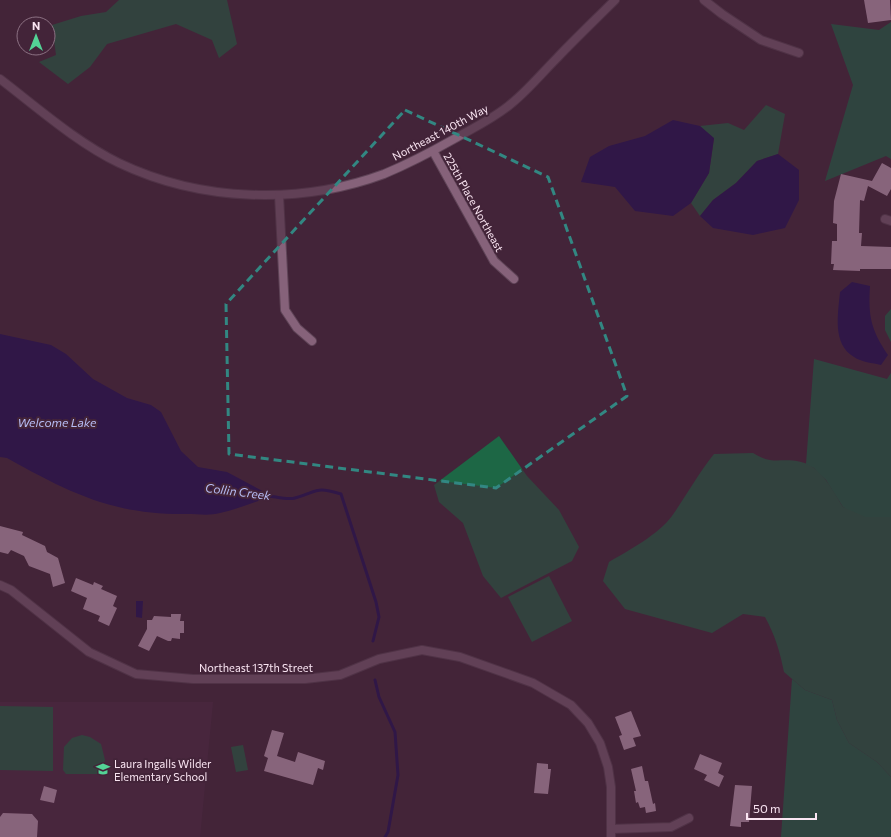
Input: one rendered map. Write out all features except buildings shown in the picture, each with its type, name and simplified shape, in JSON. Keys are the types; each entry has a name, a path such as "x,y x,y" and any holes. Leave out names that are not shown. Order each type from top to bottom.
{"street":[{"name":"Northeast 140th Way","path":"0,79 71,134 119,162 164,180 200,189 236,194 279,195 314,191 355,182 406,165 496,114 511,104 615,0"},
{"path":"704,0 761,40 799,53"},
{"name":"225th Place Northeast","path":"433,151 494,261 514,279"},
{"path":"279,195 285,310 297,328 312,341"},
{"name":"Northeast 137th Street","path":"0,585 11,590 89,652 136,674 193,678 305,679 340,675 379,659 422,650 460,657 533,683 571,705 588,723 600,743 608,768 611,833"},
{"path":"611,833 671,827 689,818"}],"highlighted area":[{"path":"405,110 548,177 627,396 496,488 229,454 226,304"}],"shaded area":[{"name":"Laura Ingalls Wilder Elementary School","path":"0,702 213,702 200,837 0,837"}],"green space":[{"path":"119,0 227,0 237,44 219,58 212,40 176,24 107,44 90,67 68,84 39,62 56,56 56,24 81,16 106,12"},
{"path":"891,22 891,159 886,156 825,181 853,85 831,24 879,30"},
{"path":"766,105 785,114 778,154 757,161 736,183 713,200 700,216 691,203 709,173 714,139 700,126 728,123 744,130"},
{"path":"891,309 891,342 885,330 885,316"},
{"path":"814,359 887,379 891,373 891,517 866,517 843,507 826,480 814,468 806,464"},
{"path":"499,436 527,476 559,510 579,547 572,561 501,598 483,576 463,523 439,502 434,485"},
{"path":"753,453 766,459 794,461 808,464 815,468 826,480 843,507 882,517 891,517 891,777 877,762 849,743 837,720 832,700 805,690 784,672 777,644 765,617 743,614 712,633 625,609 603,581 609,562 643,542 666,523 714,454"},
{"path":"549,576 572,621 532,642 508,597"},
{"path":"792,679 805,690 832,700 837,720 849,743 877,762 891,777 891,837 781,837"},
{"path":"0,706 53,707 53,771 0,770"},
{"path":"82,735 90,737 101,744 105,760 100,774 66,774 63,770 64,747 72,738"},
{"path":"243,745 248,770 236,772 231,747"}],"water":[{"path":"673,120 700,126 714,138 709,173 691,203 673,216 635,211 615,187 581,182 590,157 609,146 645,136"},
{"path":"778,154 799,170 799,200 785,228 753,235 713,228 700,216 713,200 736,183 757,161"},
{"path":"852,282 870,286 870,314 874,330 888,355 881,365 854,357 847,351 839,337 838,319 840,292"},
{"name":"Welcome Lake","path":"0,334 51,345 66,354 93,379 127,398 151,405 161,412 181,451 198,467 227,472 272,496 233,510 216,514 204,515 137,511 93,500 51,482 7,458 0,457"},
{"path":"136,601 143,601 142,618 136,617"}],"waterway":[{"name":"Collin Creek","path":"269,496 292,499 317,490 326,490 341,494 376,602 379,617 373,641"},
{"name":"Collin Creek","path":"375,680 379,697 395,732 398,775 388,832 385,837"}],"place":[{"name":"Laura Ingalls Wilder Elementary School","path":"103,769"}]}
